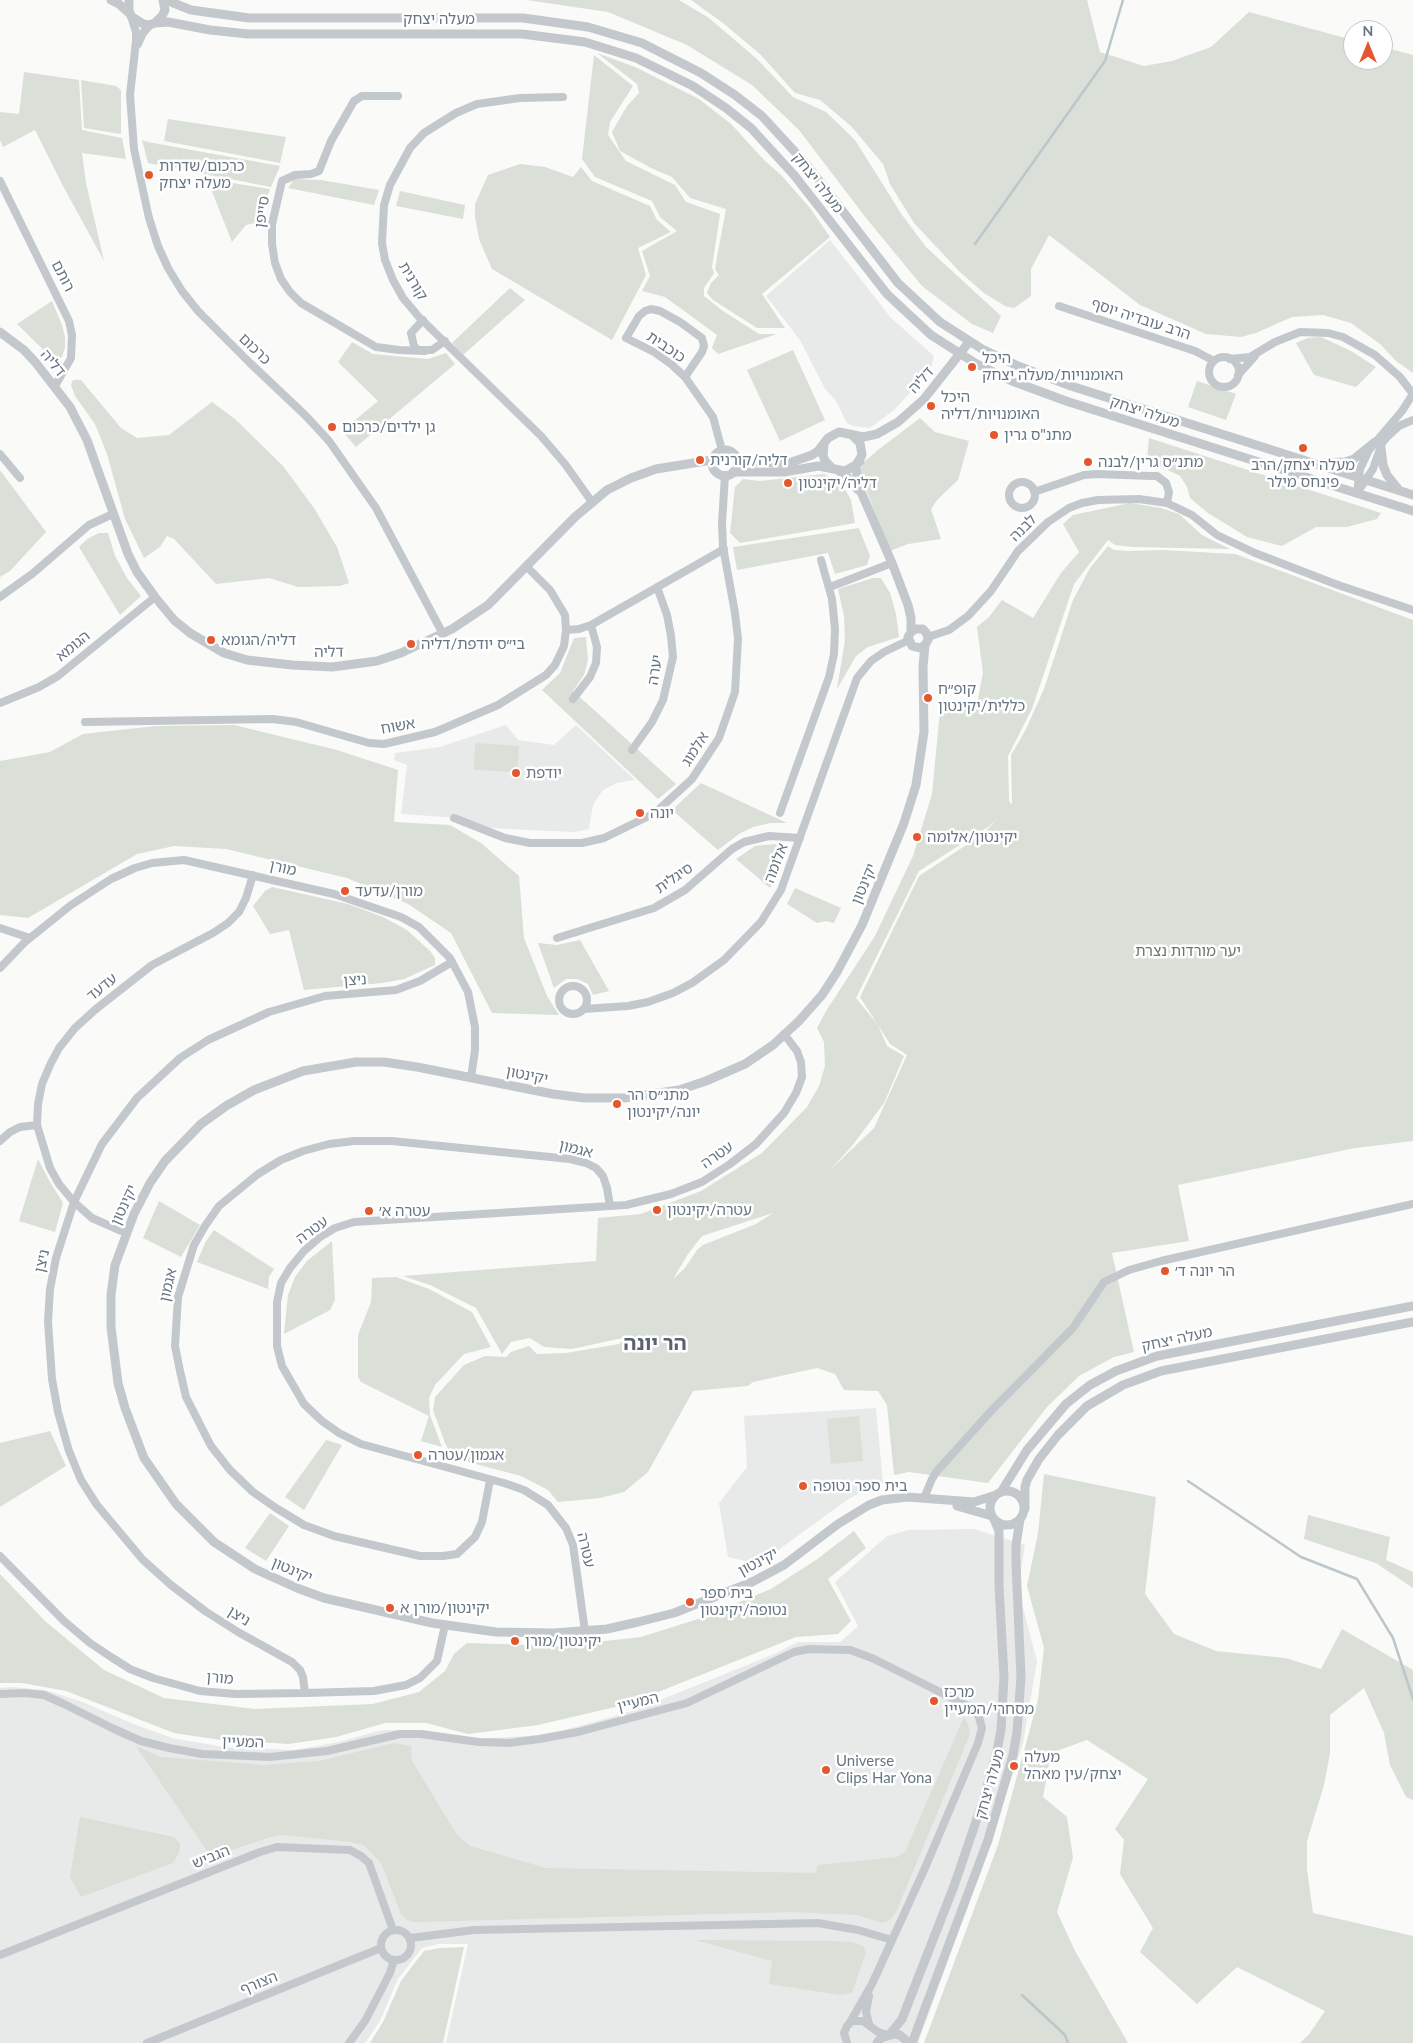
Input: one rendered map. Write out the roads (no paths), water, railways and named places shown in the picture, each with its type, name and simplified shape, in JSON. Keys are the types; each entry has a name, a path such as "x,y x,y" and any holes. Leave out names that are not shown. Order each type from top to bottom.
{"street":[{"path":"111,0 119,4 130,15"},
{"path":"129,0 130,15"},
{"path":"153,23 160,19 164,10 165,0"},
{"name":"מעלה יצחק","path":"165,0 191,10 240,18 523,18 588,27 654,49 701,72 762,116 807,165 898,283 940,322 969,342 999,358 1039,375 1413,495"},
{"name":"מעלה יצחק","path":"130,15 142,24 168,22 210,30 248,34 522,34 585,42 636,58 692,86 726,108 751,128 794,175 887,294 931,335 960,354 992,372 1034,390 1413,512"},
{"name":"כרכום","path":"130,15 136,32 136,53 130,95 134,149 149,218 158,246 168,268 182,291 198,311 250,364 306,416 329,441 376,508 443,634"},
{"name":"כרכום","path":"136,53 143,33 153,23"},
{"name":"סייפן","path":"398,96 362,96 354,102 331,141 319,171 312,174 295,175 282,181 272,224 275,263 281,278 290,292 301,303 376,347 425,351 432,350 445,341"},
{"name":"קורנית","path":"563,97 520,98 477,104 456,113 424,133 410,148 398,168 388,192 382,224 382,243 385,260 403,298 541,436 565,464 592,502"},
{"name":"רותם","path":"0,181 69,321 72,335 71,358 54,386"},
{"name":"הרב עובדיה יוסף","path":"1059,306 1195,351 1214,361"},
{"name":"כוכבית","path":"685,377 702,352 704,346 702,338 680,322 660,312 651,309 645,311 639,316 626,338 654,352 685,377 713,417 722,450"},
{"path":"388,349 400,347 423,320"},
{"path":"1238,375 1258,353 1275,342 1300,332 1314,331 1344,337 1375,354 1400,377 1413,394 1378,445 1373,469 1362,479"},
{"name":"דליה","path":"0,332 24,350 70,407 88,440 128,554 137,572 155,597 174,620 208,645 224,653 247,660 287,665 332,667 377,661 401,653 443,634 488,605 592,502 607,490 631,478 656,469 712,460"},
{"path":"411,333 414,346 418,350 425,351"},
{"name":"דליה","path":"851,434 863,437 870,436 898,422 924,399 969,342"},
{"path":"1230,358 1237,365 1237,380 1224,387 1215,384 1209,372 1214,361 1220,358 1230,358 1241,358 1258,353"},
{"path":"1357,494 1362,479 1364,461 1387,436 1413,419 1407,410 1407,402"},
{"name":"דליה","path":"861,458 863,449 885,429"},
{"path":"838,432 851,434 860,443 861,458 851,469 836,470 818,466 784,472 729,474 716,472 712,465 715,454 722,450 730,451 736,457 749,462 790,463 812,455 828,438 838,432"},
{"path":"824,443 823,455 825,461 836,470"},
{"path":"1315,464 1346,462 1378,445"},
{"path":"1378,445 1387,475 1399,490"},
{"path":"0,454 20,478"},
{"path":"729,474 737,465 736,457"},
{"name":"יקינטון","path":"861,458 856,466 856,474 862,495 908,605 925,637 923,667 924,732 916,785 904,823 862,926 822,995 799,1021 773,1045 728,1073 679,1090 647,1096 584,1098 384,1062 356,1062 302,1071 254,1090 226,1106 182,1142 150,1182 126,1233 115,1265 110,1296 110,1327 118,1383 124,1408 144,1458 176,1504 193,1522 227,1552 276,1579 324,1598 445,1625 525,1634 585,1631 622,1626 674,1613 716,1598 784,1565 845,1519 869,1505 894,1498 926,1498 974,1502 998,1494"},
{"name":"יקינטון","path":"836,470 844,473 862,495"},
{"name":"אלמוג","path":"454,818 483,831 530,843 582,843 604,838 655,813 692,779 718,738 735,692 738,640 724,549 722,523 729,474"},
{"path":"1034,492 1084,475 1158,476 1166,482 1169,492 1167,503"},
{"name":"לבנה","path":"925,637 949,630 968,616 991,591 1018,551 1059,513 1082,503 1098,500 1139,499 1167,503 1192,514 1217,535 1255,553 1338,585 1413,610"},
{"path":"0,597 32,574 89,525 113,514"},
{"path":"566,630 579,629 591,625 724,549"},
{"path":"780,813 829,677 834,654 835,629 830,587 821,560"},
{"path":"830,587 892,563"},
{"name":"אשוח","path":"85,722 273,719 296,722 369,744 404,741 435,732 498,705 546,675 555,665 564,646 565,615 558,602 526,566"},
{"name":"יערה","path":"632,750 652,722 663,700 672,657 671,636 667,616 657,587"},
{"name":"הגומא","path":"0,703 39,687 58,676 155,597"},
{"name":"יקינטון","path":"908,605 911,618 911,640 923,667"},
{"path":"573,698 590,677 596,663 597,647 591,625"},
{"path":"916,629 925,637 920,648 911,640 916,629"},
{"name":"אלומה","path":"584,1008 612,1008 648,1002 673,993 692,983 713,968 744,940 773,906 781,890 858,678 871,661 884,652 911,640"},
{"name":"סיגלית","path":"557,938 654,908 684,890 732,849 744,842 769,836 800,838"},
{"name":"מורן","path":"0,968 30,938 71,905 111,879 135,868 152,863 184,860 253,875 334,894 401,917 419,927 452,962 468,992 475,1027 475,1050 470,1078"},
{"name":"עדעד","path":"37,1125 38,1104 42,1084 60,1048 75,1028 152,965 228,923 239,912 246,898 253,875"},
{"path":"0,928 30,938"},
{"name":"ניצן","path":"305,1693 303,1677 300,1670 292,1662 205,1611 171,1585 143,1560 97,1505 81,1480 69,1451 58,1412 52,1379 48,1331 50,1289 56,1258 74,1202 102,1144 116,1123 158,1076 180,1058 208,1040 269,1012 325,996 396,990 420,982 452,962"},
{"name":"עטרה","path":"585,1631 573,1545 566,1528 548,1505 536,1497 490,1480 361,1444 339,1433 322,1421 304,1404 282,1366 277,1346 277,1302 281,1283 304,1251 320,1237 335,1228 354,1222 610,1206 643,1202 702,1182 756,1144 784,1113 796,1093 802,1077 801,1062 797,1051 784,1034"},
{"path":"0,1141 10,1132 20,1127 37,1125 50,1168 74,1202 92,1218 126,1233"},
{"name":"אגמון","path":"490,1480 482,1522 475,1537 457,1554 443,1556 420,1556 370,1546 334,1536 304,1524 253,1492 230,1470 211,1446 199,1424 184,1388 175,1346 175,1322 178,1297 194,1245 220,1206 235,1191 258,1174 281,1160 302,1151 329,1144 354,1141 402,1142 586,1162 596,1168 603,1176 610,1206"},
{"path":"926,1498 932,1479 937,1471 992,1410 1074,1328 1104,1282 1129,1270 1161,1261 1413,1204"},
{"name":"מעלה יצחק","path":"998,1494 1027,1450 1066,1404 1090,1385 1123,1368 1157,1356 1413,1306"},
{"name":"מעלה יצחק","path":"1024,1509 1027,1480 1058,1435 1088,1406 1123,1385 1161,1371 1413,1322"},
{"path":"1007,1491 1016,1493 1024,1503 1024,1509 1020,1519 1010,1525 999,1523 993,1518 990,1508 992,1500 998,1494 1007,1491"},
{"name":"יקינטון","path":"926,1498 993,1518"},
{"name":"מעלה יצחק","path":"877,2043 889,2035 902,2020 954,1886 983,1801 997,1751 1001,1730 1004,1676 999,1586 999,1531 993,1518"},
{"name":"מעלה יצחק","path":"911,2043 982,1857 999,1806 1018,1732 1021,1677 1016,1544 1020,1519"},
{"name":"מורן","path":"0,1556 64,1621 90,1643 130,1669 153,1678 200,1691 236,1694 305,1693 374,1691 406,1686 420,1678 437,1661 445,1625"},
{"name":"המעיין","path":"0,1694 24,1693 44,1695 114,1730 141,1741 169,1748 202,1754 270,1757 327,1751 400,1734 420,1734 509,1743 578,1732 687,1703 794,1652 809,1649 850,1650 902,1672 974,1709 979,1717 982,1728 978,1743 925,1868 872,1984 844,2033 846,2042"},
{"name":"הגביש","path":"0,1955 260,1852 277,1847 350,1850 361,1856 369,1863 392,1930"},
{"path":"410,1938 474,1930 818,1923 858,1930 892,1940"},
{"path":"392,1930 402,1931 410,1938 411,1947 407,1956 399,1960 386,1956 381,1948 385,1935 392,1930"},
{"name":"הצורף","path":"147,2043 381,1948"},
{"path":"349,2043 365,2021 390,1973 394,1960"},
{"name":"המעיין","path":"869,2024 866,2006 872,1984"},
{"path":"849,2024 858,2020 869,2024 878,2032 900,2035 911,2043"}],"waterway":[{"path":"975,244 1105,61 1123,0"},
{"path":"1188,1481 1301,1557 1357,1579 1393,1638 1413,1699"},
{"path":"1022,1995 1065,2035 1068,2043"}],"place":[{"name":"כרכום/שדרות מעלה יצחק","path":"149,175"},
{"name":"היכל האומנויות/מעלה יצחק","path":"972,367"},
{"name":"היכל האומנויות/דליה","path":"931,406"},
{"name":"גן ילדים/כרכום","path":"332,427"},
{"name":"מתנ\"ס גרין","path":"994,435"},
{"name":"מעלה יצחק/הרב פינחס מילר","path":"1303,448"},
{"name":"דליה/קורנית","path":"700,460"},
{"name":"מתנ״ס גרין/לבנה","path":"1088,462"},
{"name":"דליה/יקינטון","path":"788,483"},
{"name":"דליה/הגומא","path":"211,640"},
{"name":"בי״ס יודפת/דליה","path":"411,644"},
{"name":"קופ״ח כללית/יקינטון","path":"928,698"},
{"name":"יודפת","path":"516,773"},
{"name":"יונה","path":"640,813"},
{"name":"יקינטון/אלומה","path":"917,837"},
{"name":"מורן/עדעד","path":"345,891"},
{"name":"מתנ״ס הר יונה/יקינטון","path":"617,1104"},
{"name":"עטרה/יקינטון","path":"657,1210"},
{"name":"עטרה א׳","path":"369,1211"},
{"name":"הר יונה ד׳","path":"1165,1271"},
{"name":"אגמון/עטרה","path":"418,1455"},
{"name":"בית ספר נטופה","path":"803,1486"},
{"name":"בית ספר נטופה/יקינטון","path":"690,1602"},
{"name":"יקינטון/מורן א","path":"390,1608"},
{"name":"יקינטון/מורן","path":"515,1641"},
{"name":"מרכז מסחרי/המעיין","path":"934,1701"},
{"name":"מעלה יצחק/עין מאהל","path":"1014,1766"},
{"name":"Universe Clips Har Yona","path":"826,1770"}],"district":[{"name":"הר יונה","path":"655,1344"}],"park label":[{"name":"יער מורדות נצרת","path":"1188,951"}]}
